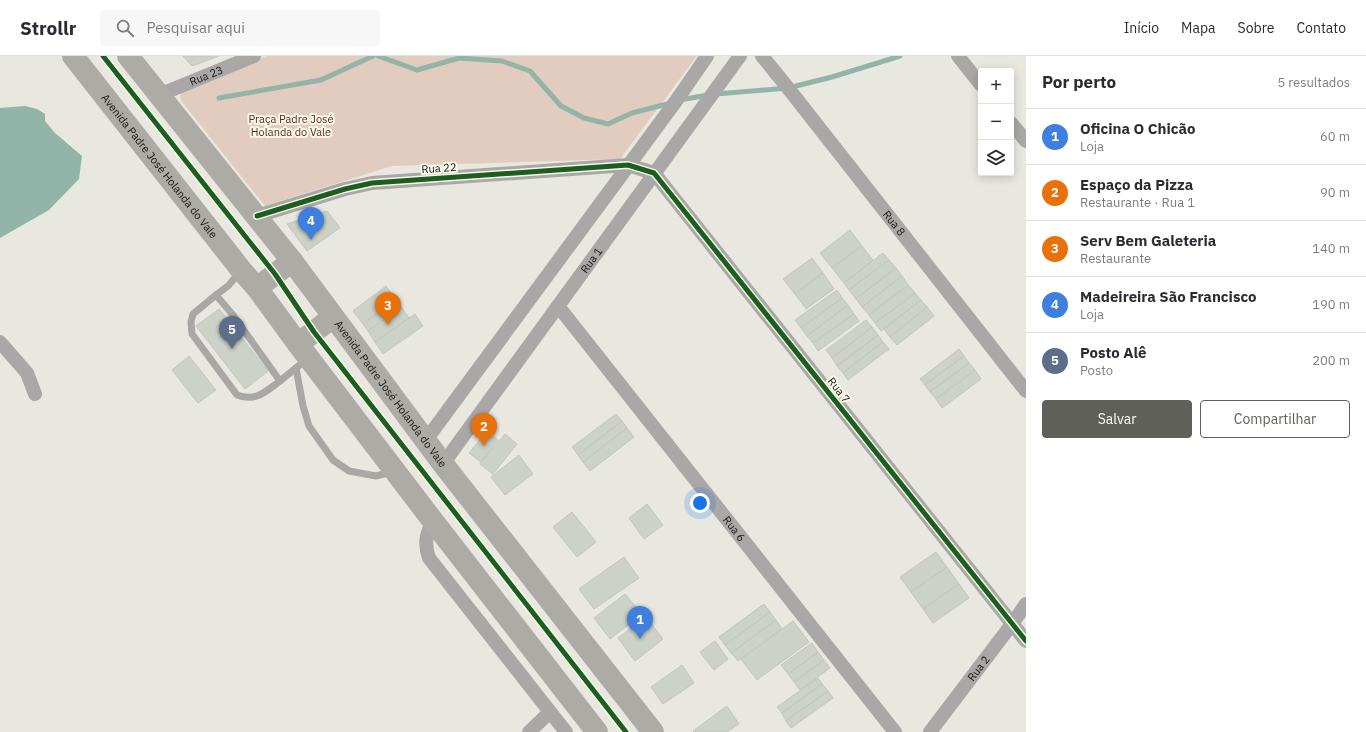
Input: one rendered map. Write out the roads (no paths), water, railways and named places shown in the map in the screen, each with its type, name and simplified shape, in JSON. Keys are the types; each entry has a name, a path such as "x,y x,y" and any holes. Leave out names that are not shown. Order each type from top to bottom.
{"main road":[{"name":"Avenida Padre José Holanda do Vale","path":"74,56 257,288 301,357 395,471 597,732"},
{"name":"Avenida Padre José Holanda do Vale","path":"128,56 292,261 443,464 653,732"},
{"path":"257,288 292,261"},
{"path":"301,357 333,317"}],"street":[{"name":"Rua 23","path":"159,95 254,56"},
{"path":"426,440 676,101 707,56"},
{"name":"Rua 1","path":"443,464 740,56"},
{"name":"Rua 8","path":"762,56 1026,391"},
{"path":"958,56 978,81"},
{"path":"1014,127 1026,141"},
{"path":"628,165 654,173"},
{"name":"Rua 22","path":"257,216 345,189 372,184 628,165"},
{"name":"Rua 7","path":"654,173 1026,641"},
{"name":"Rua 6","path":"558,306 895,732"},
{"path":"0,342 27,373 35,394"},
{"path":"433,521 429,528 426,543 429,558 566,732"},
{"name":"Rua 2","path":"930,732 1026,604"},
{"path":"529,732 550,712"}],"lane":[{"path":"242,270 228,286 193,314 191,322 192,334 237,395 245,398 258,396 280,381 301,357"},
{"path":"216,295 280,381"},
{"path":"301,357 303,406 308,426 333,460 350,471 376,476 395,471"}],"waterway":[{"path":"219,98 321,80 373,56"},
{"path":"378,56 417,70 459,58 502,61 530,71 561,106 584,118 608,124 632,113 671,103"},
{"path":"716,94 788,88 832,77 900,56"},
{"path":"680,100 708,95"}],"place":[{"name":"Madeireira São Francisco","path":"311,240"},
{"name":"Serv Bem Galeteria","path":"388,325"},
{"name":"Posto Alê","path":"232,349"},
{"name":"Espaço da Pizza","path":"484,446"},
{"name":"Oficina O Chicão","path":"640,639"}],"park label":[{"name":"Praça Padre José Holanda do Vale","path":"291,125"}]}
